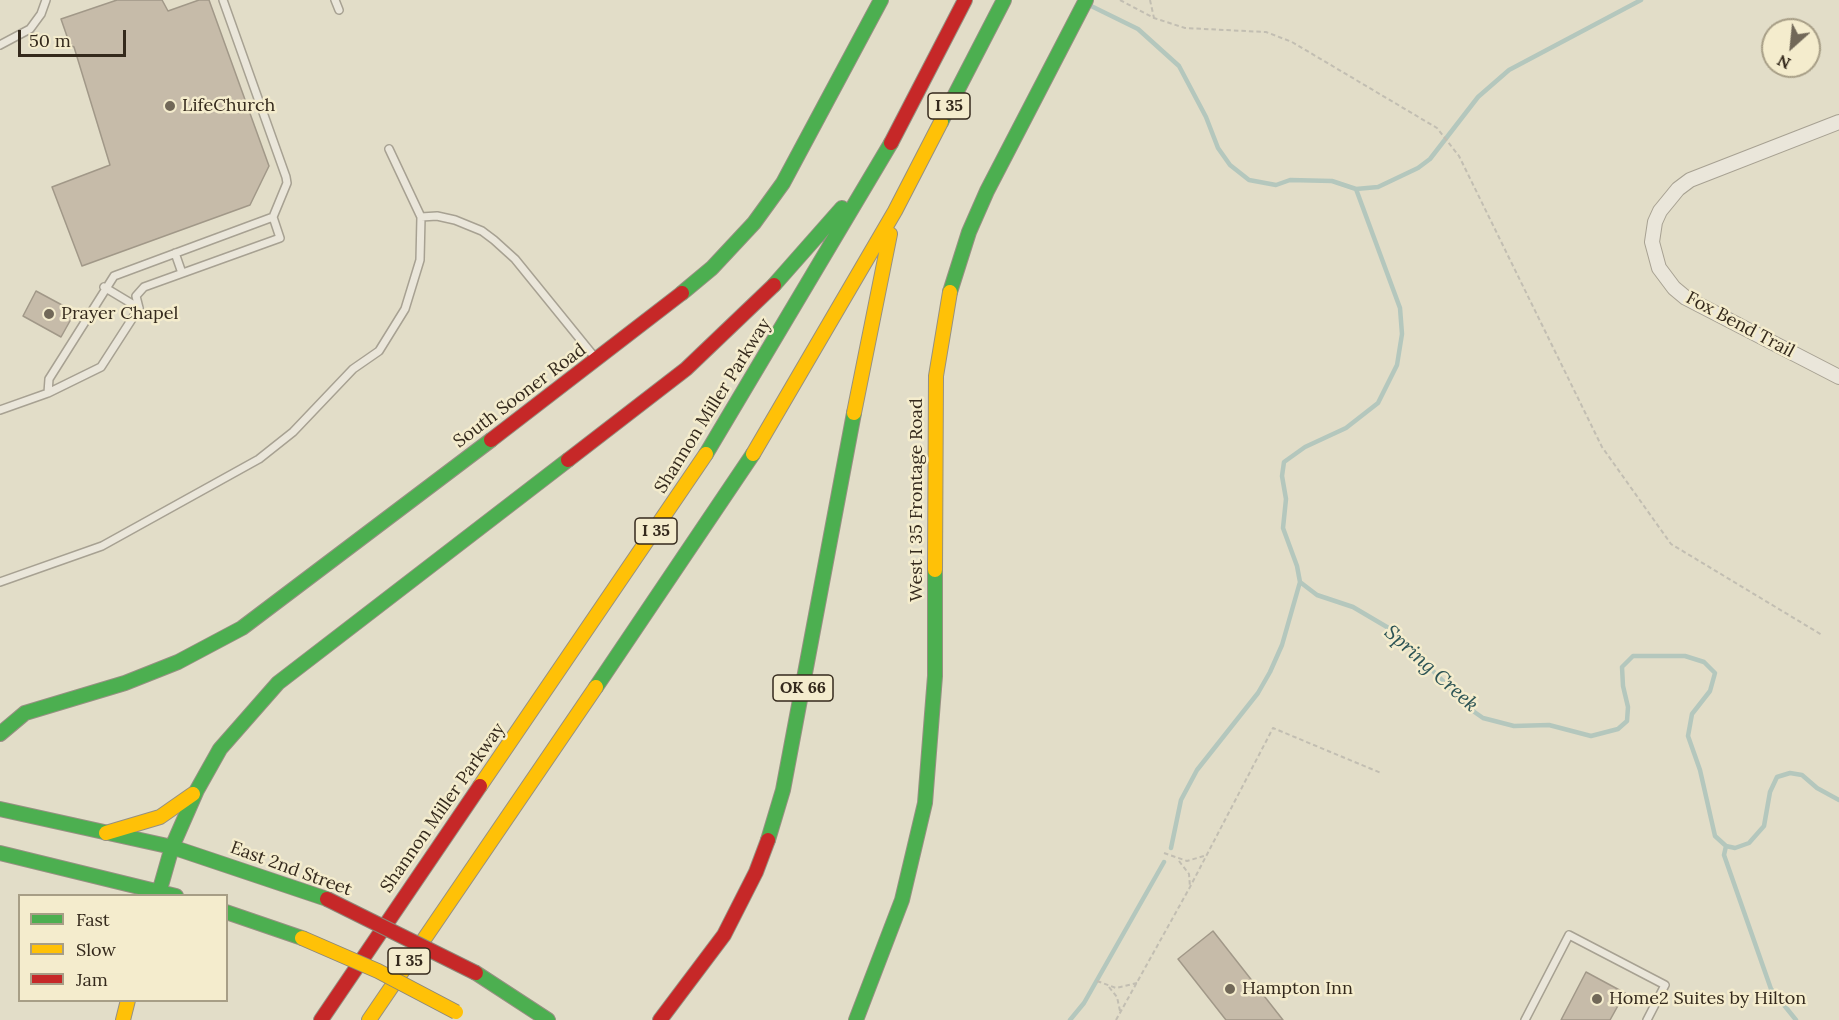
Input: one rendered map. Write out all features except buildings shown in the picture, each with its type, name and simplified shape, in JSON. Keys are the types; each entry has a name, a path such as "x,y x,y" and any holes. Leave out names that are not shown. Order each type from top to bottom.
{"main road":[{"name":"South Sooner Road","path":"0,734 25,713 125,683 178,662 242,628 654,317 712,268 753,223 783,183 807,142 881,0"},
{"name":"Shannon Miller Parkway","path":"321,1020 706,455 881,163 965,0"},
{"name":"I 35","path":"369,1020 714,514 777,416 895,212 1004,0"},
{"name":"West I 35 Frontage Road","path":"856,1020 903,900 925,803 932,740 935,676 936,376 942,329 953,279 969,232 987,191 1086,0"},
{"path":"0,854 158,893 172,847 197,790 220,749 278,683 686,369 778,281 881,163"},
{"name":"OK 66","path":"660,1020 724,935 752,882 770,835 783,790 848,440 895,212"},
{"path":"106,833 160,816 179,806 197,790"},
{"name":"East 2nd Street","path":"0,808 172,847 327,899 400,933 476,973 548,1020"},
{"path":"228,913 302,938 378,971 468,1020"},
{"path":"123,1020 128,1002"}],"street":[{"name":"Fox Bend Trail","path":"1839,122 1690,180 1678,189 1660,211 1655,222 1652,242 1659,268 1674,288 1686,298 1839,377"}],"lane":[{"path":"0,45 30,29 41,14 46,0"},
{"path":"0,410 48,393 101,367 139,308 136,296 140,290 280,238 273,217 286,177 223,0"},
{"path":"335,0 339,10"},
{"path":"0,582 102,546 161,516 276,447 353,369 379,351 389,339 405,309 420,260 421,217 389,149"},
{"path":"421,217 437,216 455,220 482,231 494,240 515,259 597,360"},
{"path":"48,393 49,379 104,287 114,276 273,217"},
{"path":"175,253 182,273"},
{"path":"104,287 139,308"},
{"path":"1525,1020 1569,935 1665,986 1647,1020"}],"path":[{"path":"1120,0 1154,18 1185,28 1266,32 1292,42 1437,128 1459,156 1602,447 1671,544 1822,635"},
{"path":"1150,0 1154,18"},
{"path":"1116,1020 1190,887 1273,728 1306,744 1381,773"},
{"path":"1164,853 1179,861 1188,874 1190,887"},
{"path":"1179,861 1192,861 1207,855"},
{"path":"1096,981 1109,987 1123,988 1137,984"},
{"path":"1109,987 1119,1003 1119,1016"}],"waterway":[{"path":"1356,189 1378,187 1418,168 1430,159 1478,97 1509,70 1641,0"},
{"name":"Spring Creek","path":"1087,4 1138,29 1179,66 1206,117 1218,148 1230,165 1249,180 1276,185 1290,180 1332,181 1356,189"},
{"name":"Spring Creek","path":"1356,189 1400,308 1402,334 1397,365 1378,403 1346,428 1305,447 1284,462 1282,476 1286,499 1283,528 1297,566 1300,582 1317,595 1353,607 1392,630 1473,711 1483,718 1514,726 1549,725 1591,736 1618,729 1627,721 1628,707 1623,686 1622,667 1633,656 1685,656 1704,662 1715,673 1710,691 1692,714 1688,736 1700,770 1715,836 1726,846 1735,848 1749,843 1764,826 1770,792 1777,777 1790,773 1802,775 1817,788 1839,800"},
{"path":"1171,848 1181,800 1197,770 1258,693 1270,672 1282,645 1300,582"},
{"path":"1726,846 1724,855 1771,989 1796,1020"},
{"path":"1070,1020 1084,1003 1164,862"}],"traffic: fast":[{"path":"682,293 712,268 754,223 783,183 881,0"},
{"path":"941,122 1004,0"},
{"path":"950,292 969,232 987,191 1086,0"},
{"path":"706,454 891,143"},
{"path":"774,285 842,208"},
{"path":"768,840 783,790 854,413"},
{"path":"0,734 25,713 125,683 178,662 242,628 491,440"},
{"path":"596,687 753,454"},
{"path":"159,894 172,847 197,790 220,749 278,683 568,460"},
{"path":"856,1020 902,900 925,803 935,676 935,570"},
{"path":"0,809 172,847 327,899"},
{"path":"0,853 168,894"},
{"path":"228,913 302,938"},
{"path":"476,973 548,1020"}],"traffic: slow":[{"path":"753,454 895,211 941,122"},
{"path":"854,413 890,234"},
{"path":"935,570 936,376 950,292"},
{"path":"480,786 706,454"},
{"path":"369,1020 596,687"},
{"path":"106,833 160,817 193,794"},
{"path":"302,938 378,971 456,1012"},
{"path":"123,1020 128,1002"}],"traffic: jam":[{"path":"891,143 965,0"},
{"path":"568,460 686,369 774,285"},
{"path":"491,440 682,293"},
{"path":"321,1020 480,786"},
{"path":"660,1020 724,935 756,872 768,840"},
{"path":"327,899 476,973"}],"place":[{"name":"LifeChurch","path":"170,106"},
{"name":"Prayer Chapel","path":"49,314"},
{"name":"Hampton Inn","path":"1230,989"},
{"name":"Home2 Suites by Hilton","path":"1597,999"}]}
